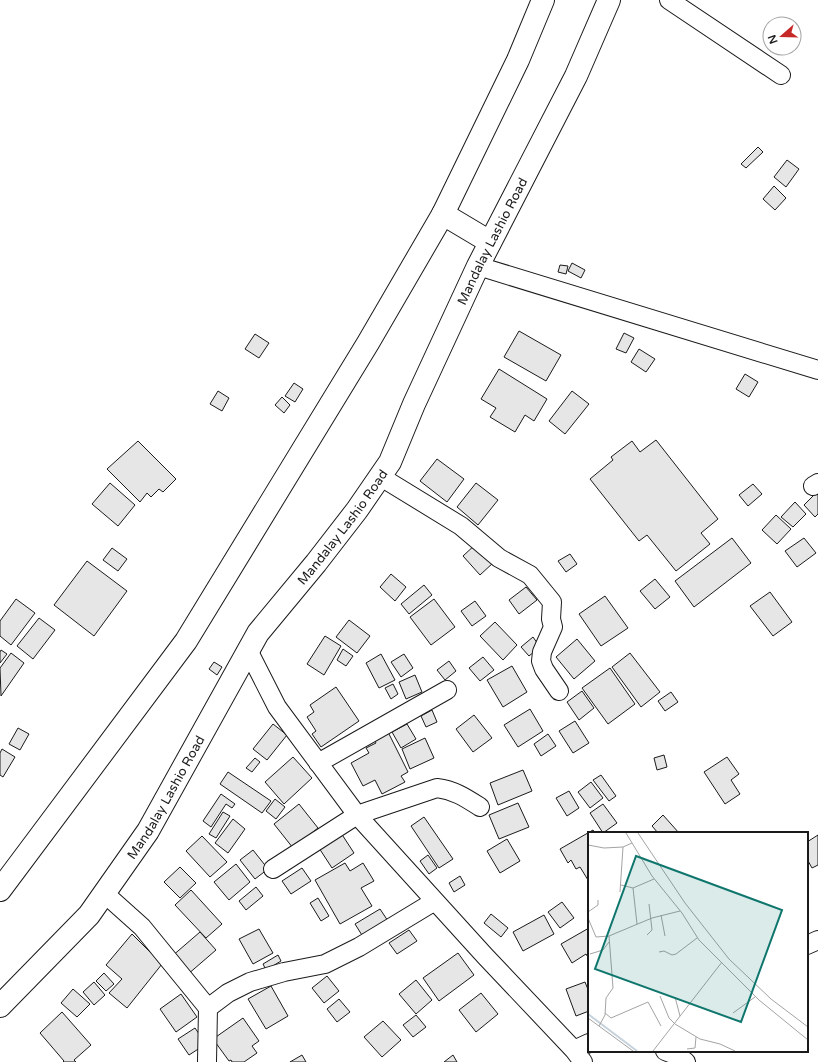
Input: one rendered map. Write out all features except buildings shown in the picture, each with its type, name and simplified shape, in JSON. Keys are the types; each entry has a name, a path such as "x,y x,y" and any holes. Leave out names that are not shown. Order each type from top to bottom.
{"highway":[{"path":"0,890 186,641 368,343 443,214 518,60 543,0"},
{"name":"Mandalay Lashio Road","path":"0,1006 89,915 148,831 258,633 316,563 381,477 390,462 414,404 478,266 576,76 609,0"},
{"path":"443,214 490,242"}],"street":[{"path":"669,0 781,76"},
{"path":"478,266 818,370"},
{"path":"381,477 461,526 500,558 530,575 552,602 551,619 553,627 542,652 541,661 544,669 559,691"},
{"path":"248,650 277,706 357,815 435,901 582,1051"},
{"path":"318,763 447,690"},
{"path":"274,869 357,815 437,788 458,793 480,807"},
{"path":"104,893 142,927 208,1008 207,1062"},
{"path":"208,1008 228,992 250,982 284,972 325,964 359,947 435,901"},
{"path":"808,945 818,940"},
{"path":"668,1052 678,1056 686,1062"}]}
